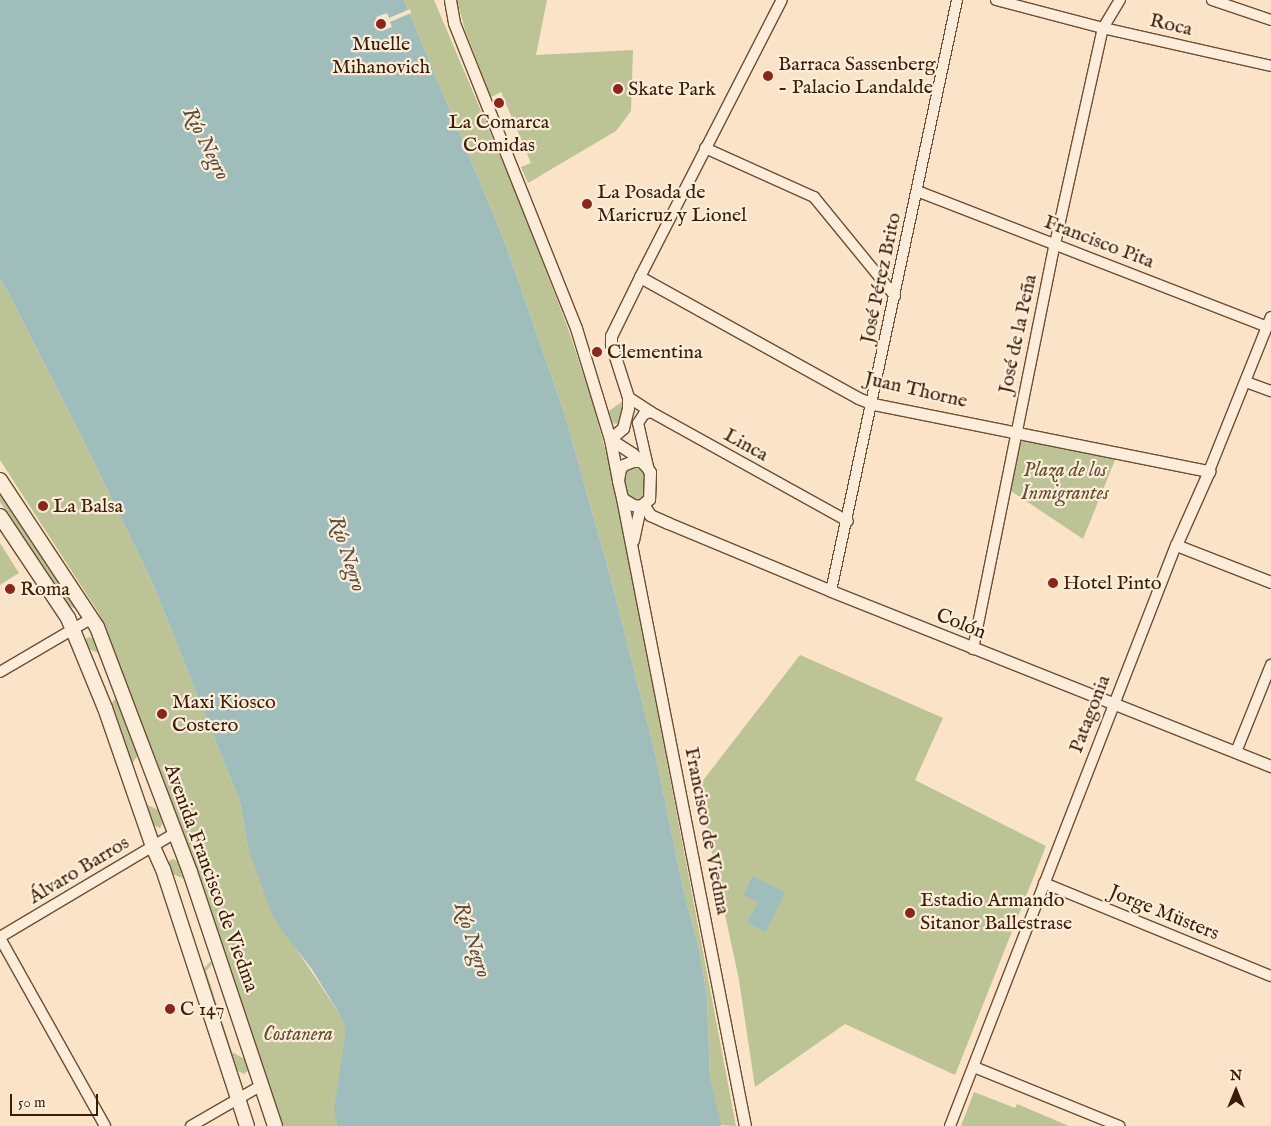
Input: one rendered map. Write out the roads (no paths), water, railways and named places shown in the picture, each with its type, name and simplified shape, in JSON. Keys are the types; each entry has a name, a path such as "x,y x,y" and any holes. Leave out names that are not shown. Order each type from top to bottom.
{"main road":[{"name":"Avenida Francisco de Viedma","path":"0,480 92,618 175,833 275,1126"},
{"path":"0,516 68,618 73,630 104,708 153,847 163,869 247,1126"}],"street":[{"name":"Francisco de Viedma","path":"450,0 454,23 576,328 610,440 632,544 745,1126"},
{"path":"650,472 626,449 610,440 623,428 626,421 628,397 611,344 611,336 782,0"},
{"name":"José Pérez Brito","path":"831,591 873,404 957,0"},
{"name":"Roca","path":"996,0 1103,28 1251,62"},
{"name":"José de la Peña","path":"973,649 1055,244 1103,28 1120,0"},
{"path":"1212,0 1271,20"},
{"path":"1251,62 1271,62"},
{"path":"1251,62 1271,66"},
{"path":"705,148 814,198 895,296"},
{"name":"Francisco Pita","path":"917,191 1055,244 1269,322"},
{"name":"Juan Thorne","path":"640,277 858,398 873,404 1209,471"},
{"name":"Patagonia","path":"950,1126 1176,545 1209,471 1269,322"},
{"path":"1246,382 1271,391"},
{"name":"Linca","path":"628,397 651,412 848,521"},
{"path":"650,472 638,423 644,414 651,412"},
{"path":"618,480 620,469 623,465 633,461 640,461"},
{"name":"Francisco de Viedma","path":"632,544 642,505 650,494 650,472"},
{"path":"622,498 633,505 642,505"},
{"name":"Colón","path":"642,505 650,515 831,591 1271,766"},
{"path":"1176,545 1271,582"},
{"path":"0,672 92,618"},
{"path":"1236,752 1271,665"},
{"name":"Álvaro Barros","path":"0,938 175,833"},
{"name":"Jorge Müsters","path":"1044,884 1271,976"},
{"path":"0,938 104,1126"},
{"path":"974,1067 1119,1126"},
{"path":"191,1126 262,1085"}],"water":[{"name":"Río Negro","path":"0,0 404,0 504,240 564,412 611,579 655,753 683,888 699,950 707,996 710,1077 721,1126 338,1126 334,1110 346,1029 339,1013 311,968 280,928 271,912 248,848 240,802 153,584 84,442 0,279"},
{"path":"752,876 785,892 766,932 747,923 758,902 744,895"}],"place":[{"name":"Muelle Mihanovich","path":"381,24"},
{"name":"Barraca Sassenberg - Palacio Landalde","path":"768,76"},
{"name":"Skate Park","path":"618,89"},
{"name":"La Comarca Comidas","path":"499,103"},
{"name":"La Posada de Maricruz y Lionel","path":"587,204"},
{"name":"Clementina","path":"597,352"},
{"name":"La Balsa","path":"43,506"},
{"name":"Hotel Pinto","path":"1053,583"},
{"name":"Roma","path":"10,589"},
{"name":"Maxi Kiosco Costero","path":"162,714"},
{"name":"Estadio Armando Sitanor Ballestrase","path":"910,913"},
{"name":"C 147","path":"170,1009"}],"park label":[{"name":"Plaza de los Inmigrantes","path":"1065,482"},
{"name":"Costanera","path":"298,1034"}]}
